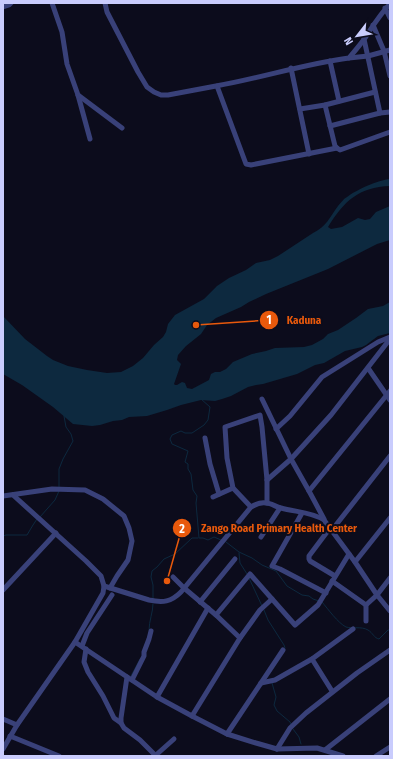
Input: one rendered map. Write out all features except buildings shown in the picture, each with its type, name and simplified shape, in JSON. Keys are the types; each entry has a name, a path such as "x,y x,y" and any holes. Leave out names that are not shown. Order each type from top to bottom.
{"street":[{"path":"3,8 11,3"},
{"path":"52,3 62,32 67,64 78,95 90,139"},
{"path":"105,3 107,12 138,72 147,87 160,95 217,86 291,68 368,56 390,50"},
{"path":"348,58 390,4"},
{"path":"386,8 390,18"},
{"path":"373,24 384,51 390,76"},
{"path":"364,39 380,113"},
{"path":"330,61 339,101"},
{"path":"291,68 309,154"},
{"path":"217,86 247,165 337,148 340,150 390,132"},
{"path":"300,109 325,105 375,92"},
{"path":"78,95 122,128"},
{"path":"325,105 335,146 337,148"},
{"path":"330,126 380,113 390,112"},
{"path":"267,480 291,459 331,415 390,338"},
{"path":"276,429 290,416 322,377 378,342 390,338"},
{"path":"309,491 389,395 368,368"},
{"path":"262,399 291,459 324,520 390,611"},
{"path":"251,507 233,488 227,458 225,427 260,415 267,480 266,503"},
{"path":"205,438 210,464 219,494"},
{"path":"366,606 310,561 309,556 390,456"},
{"path":"213,496 233,488"},
{"path":"3,496 52,489 84,490 103,499 124,516 132,541 128,560 103,593 75,642 17,725 3,749"},
{"path":"14,495 86,561 101,576 107,587 151,601 169,601 176,597 227,538 251,507 257,503 266,503 280,508 314,515 324,520"},
{"path":"261,537 280,508"},
{"path":"302,513 272,566 326,593"},
{"path":"355,562 390,518"},
{"path":"3,590 56,533"},
{"path":"216,615 250,574 295,625 318,605 333,578 349,554"},
{"path":"200,602 235,559"},
{"path":"173,577 240,638"},
{"path":"366,621 366,606 390,578"},
{"path":"112,595 87,633 84,647 84,662 88,672 114,718 156,756 174,739"},
{"path":"192,716 240,638 260,610 272,599"},
{"path":"157,697 208,608"},
{"path":"261,683 275,680 312,659 352,629"},
{"path":"132,680 144,656 151,631"},
{"path":"75,642 157,697 227,734 277,749 317,748 343,756"},
{"path":"227,734 283,650"},
{"path":"277,749 290,728 306,712 332,691 390,650"},
{"path":"312,659 332,691"},
{"path":"121,723 126,677"},
{"path":"325,750 390,699"},
{"path":"3,719 17,725"},
{"path":"10,736 59,756"},
{"path":"376,756 390,747"}],"water":[{"path":"390,179 390,186 369,189 353,197 340,210 328,227 331,229 342,227 358,218 365,220 370,219 376,212 390,206 390,240 377,244 328,269 266,294 216,318 207,325 201,334 186,346 178,355 177,360 181,364 174,384 177,385 182,382 185,383 187,388 192,389 209,380 211,374 220,372 226,369 233,362 252,354 275,348 304,347 312,345 323,339 328,334 338,330 368,309 383,306 390,302 390,333 378,336 362,347 345,351 324,363 315,365 297,374 248,387 222,399 215,401 201,400 147,416 129,417 122,420 92,426 73,424 53,407 22,385 3,374 3,316 25,339 53,360 68,366 87,370 107,373 121,372 133,366 143,358 163,337 168,324 175,315 204,299 217,286 229,278 246,270 256,263 270,260 278,256 317,231 327,221 343,200 351,194 373,183"}],"waterway":[{"path":"201,399 210,407 208,420 204,425 192,433 185,433 181,431 172,435 170,439 172,444 188,451 185,462 188,464 193,490 197,496 196,503 199,538 208,540 214,537 221,540"},
{"path":"59,487 59,469 73,441 71,434 66,427 64,416"},
{"path":"40,517 55,500 59,491"},
{"path":"3,536 27,535 37,519"},
{"path":"153,599 153,585 151,577 152,571 164,559 175,554 192,538 198,538"},
{"path":"226,542 239,552 276,571 287,586 302,595 309,596 319,601"},
{"path":"239,553 240,563 247,574"},
{"path":"249,578 262,606"},
{"path":"322,602 336,619 346,627 365,629 370,631 376,638 379,639 388,630 390,630"},
{"path":"149,630 153,604"},
{"path":"264,610 268,620 285,648"},
{"path":"131,676 140,659"},
{"path":"272,683 276,697 274,705 277,711 291,724"},
{"path":"293,729 299,737 301,744"}],"place":[{"name":"Kaduna","path":"196,325"},
{"name":"Zango Road Primary Health Center","path":"167,581"}]}
